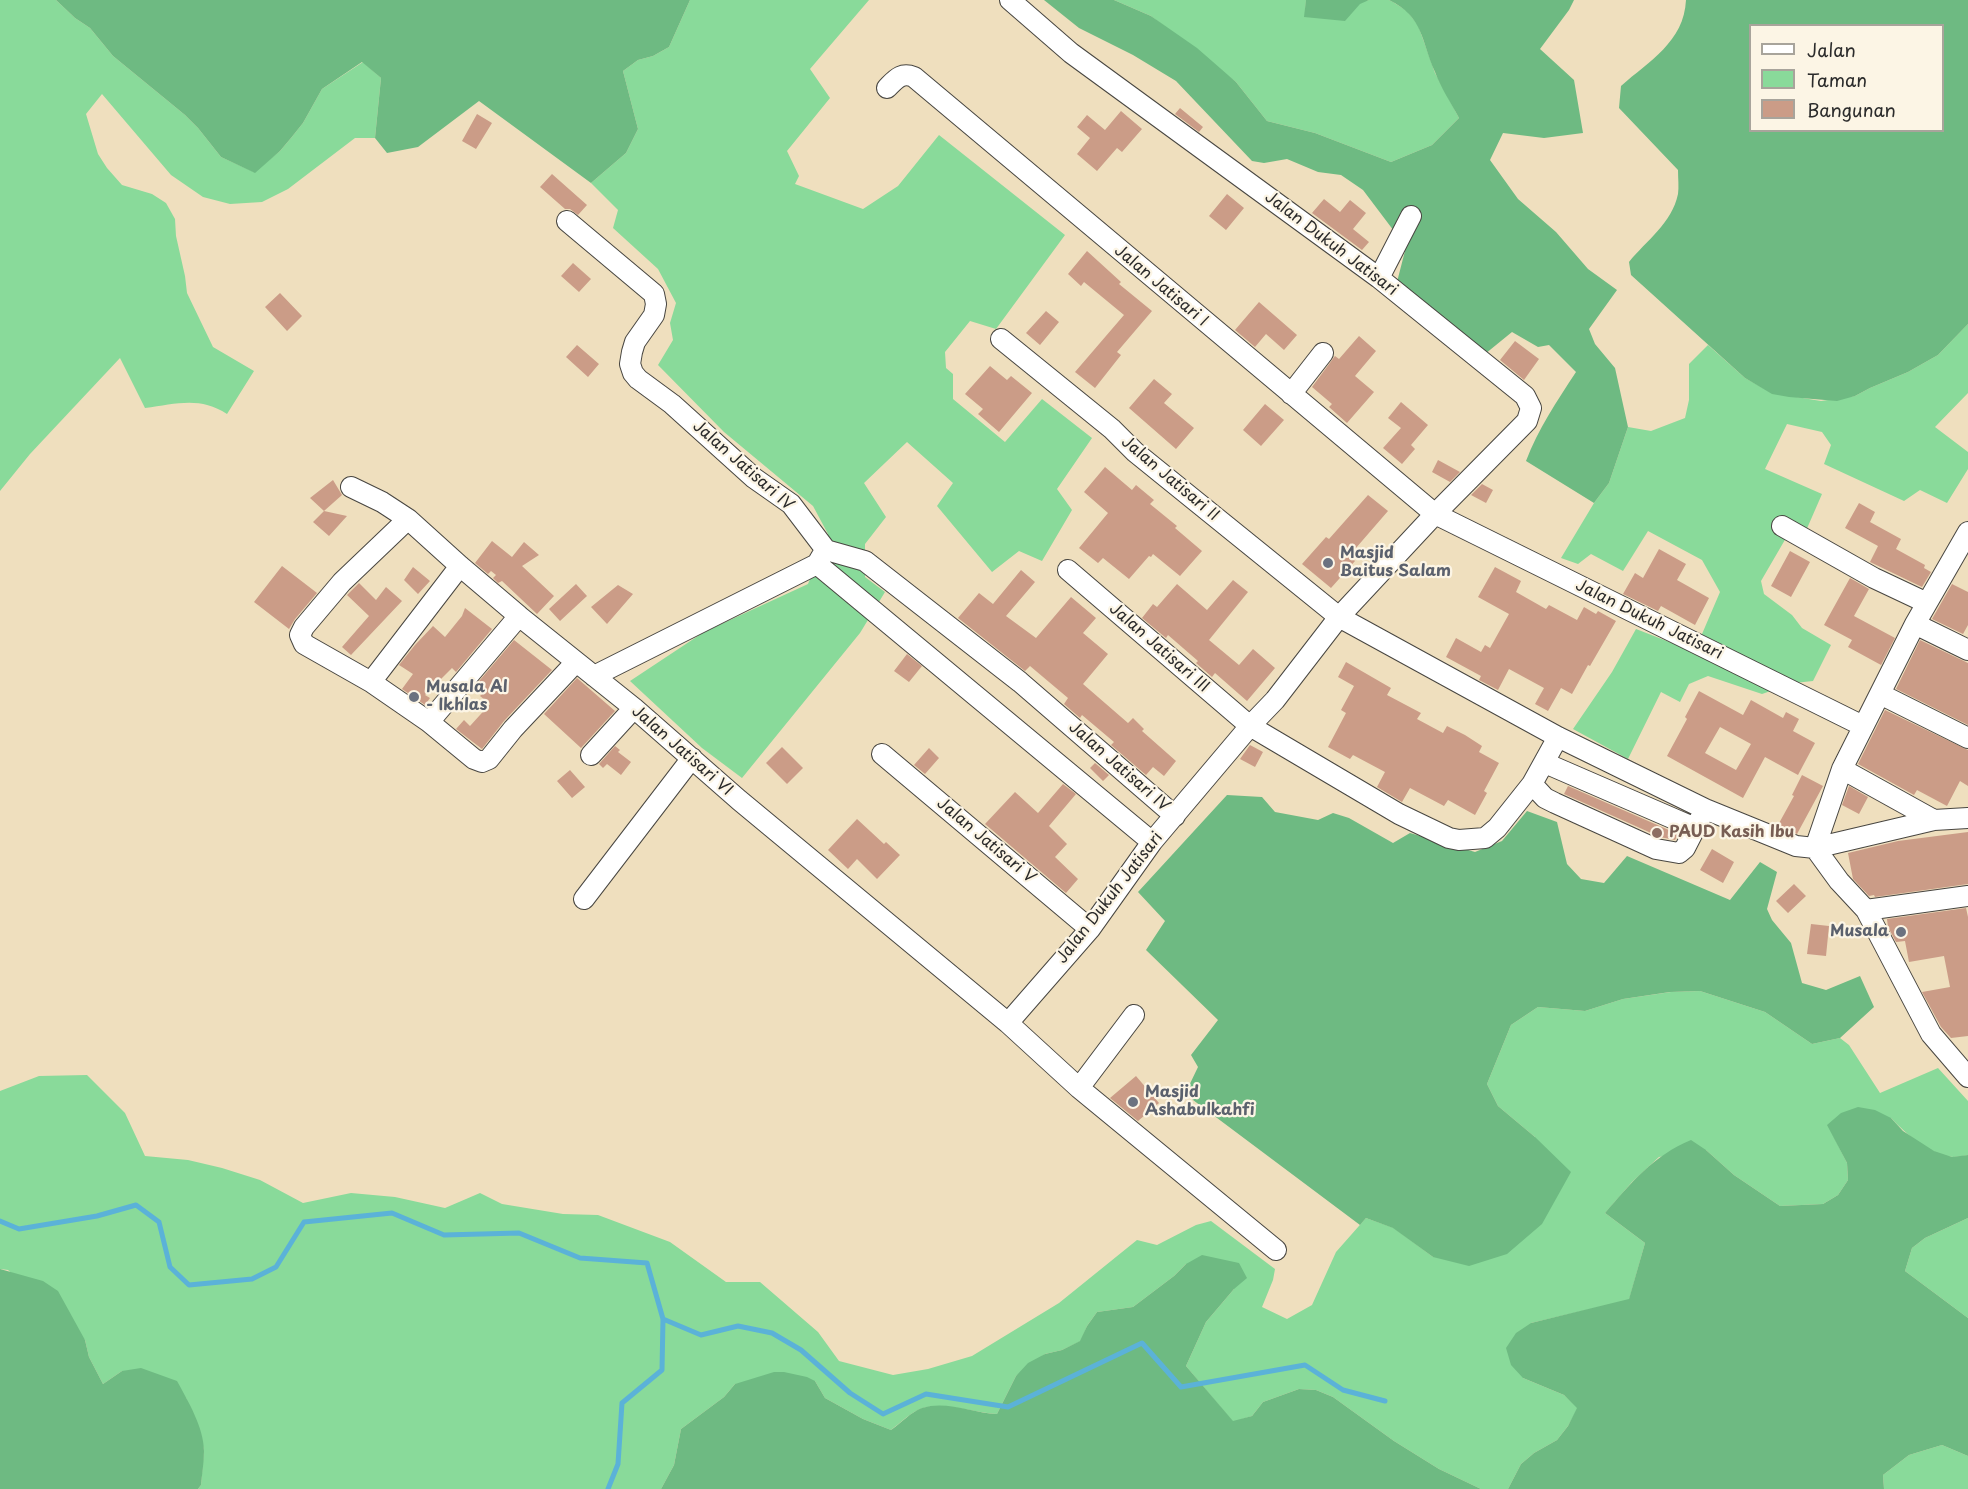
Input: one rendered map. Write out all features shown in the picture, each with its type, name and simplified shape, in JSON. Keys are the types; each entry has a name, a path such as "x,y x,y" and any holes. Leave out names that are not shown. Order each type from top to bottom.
{"street":[{"name":"Jalan Dukuh Jatisari","path":"1008,1023 1090,929 1152,842 1250,726 1275,700 1339,617 1435,514 1527,421 1531,408 1525,396 1379,278 1071,52 1010,0"},
{"name":"Jalan Jatisari I","path":"887,88 900,75 914,77 1435,514"},
{"path":"1379,278 1411,216"},
{"name":"Jalan Jatisari IV","path":"567,221 654,294 656,304 654,315 635,342 632,352 630,364 633,373 672,404 754,478 791,504 821,557 865,561 1020,682 1175,816"},
{"name":"Jalan Jatisari II","path":"1001,339 1112,429 1135,452 1339,617"},
{"path":"1291,394 1323,353"},
{"name":"Jalan Jatisari VI","path":"351,487 382,502 408,519 519,616 634,708 1008,1023"},
{"name":"Jalan Dukuh Jatisari","path":"1435,514 1863,726"},
{"path":"408,519 342,582 304,627 300,635 304,644 371,682 429,722 474,759 482,762 486,762 513,729 576,662"},
{"path":"1782,526 1874,578 1927,603"},
{"path":"1815,848 1842,770 1863,726 1915,624 1968,532"},
{"path":"594,676 821,557 1152,842"},
{"path":"371,682 460,566"},
{"name":"Jalan Jatisari III","path":"1068,570 1250,726"},
{"path":"429,722 519,616"},
{"path":"1339,617 1558,737 1705,809 1796,846 1815,848 1934,820 1968,818"},
{"path":"1915,624 1968,650"},
{"path":"1880,694 1968,738"},
{"path":"591,755 634,708"},
{"path":"1250,726 1399,814 1449,838 1459,840 1485,838 1497,828 1532,784 1558,737"},
{"name":"Jalan Jatisari V","path":"882,754 1090,929"},
{"path":"584,899 692,758"},
{"path":"1545,763 1695,828"},
{"path":"1842,770 1934,820"},
{"path":"1532,784 1545,798 1555,803 1656,849 1679,853 1685,848 1705,809"},
{"path":"1815,848 1839,881 1866,910 1931,1034 1968,1077"},
{"path":"1866,910 1968,896"},
{"path":"1079,1088 1134,1015"},
{"path":"1008,1023 1079,1088 1276,1250"}],"green space":[{"path":"0,0 56,0 75,18 90,28 113,56 185,115 221,157 254,172 280,151 291,138 303,123 322,89 363,62 381,78 375,138 355,138 288,189 262,202 230,204 203,197 171,175 102,94 86,114 98,154 122,185 152,194 166,203 175,219 187,293 213,347 254,371 227,414 217,408 197,403 177,403 145,408 120,358 30,454 0,491"},
{"path":"56,0 690,0 669,47 653,56 638,60 623,71 638,129 626,153 591,183 479,101 418,147 387,153 375,138 381,78 362,62 322,89 303,123 280,151 255,173 221,157 185,115 113,56 90,28 75,18"},
{"path":"690,0 869,0 810,69 830,98 787,151 799,176 795,184 863,209 898,186 939,135 1065,235 996,329 970,321 945,352 946,368 953,374 953,399 1005,442 1042,399 1092,438 1057,489 1072,510 1042,561 1019,551 992,572 937,506 953,483 907,442 864,483 886,517 865,544 865,577 885,592 860,633 742,778 702,748 630,681 704,632 808,584 828,534 813,506 724,432 658,365 673,340 670,323 676,303 658,269 613,228 618,210 591,183 626,153 638,129 623,71 638,60 653,56 669,47"},
{"path":"1044,0 1114,0 1151,16 1197,48 1236,82 1267,121 1315,133 1391,162 1432,145 1459,118 1437,78 1415,22 1409,14 1389,0 1574,0 1540,49 1574,80 1583,133 1544,138 1503,133 1490,160 1518,199 1556,232 1588,269 1617,290 1589,329 1595,344 1615,368 1628,427 1609,483 1594,503 1526,461 1542,426 1576,372 1549,345 1538,347 1512,332 1485,354 1397,282 1406,247 1363,190 1341,175 1318,172 1287,159 1264,163 1252,161 1176,81 1133,55 1079,28"},
{"path":"1114,0 1306,0 1305,17 1369,0 1389,0 1407,11 1418,25 1435,73 1459,118 1432,145 1391,162 1315,133 1267,121 1236,82 1151,16"},
{"path":"1306,0 1369,0 1360,4 1345,21 1304,17"},
{"path":"1686,0 1968,0 1968,324 1938,355 1908,372 1855,396 1837,401 1772,394 1745,378 1631,275 1629,262 1658,231 1675,204 1678,191 1678,170 1619,108 1621,86 1663,49 1679,28"},
{"path":"1968,324 1968,393 1935,427 1968,452 1968,469 1947,503 1920,490 1904,501 1824,464 1831,445 1822,432 1787,424 1765,469 1822,494 1805,533 1786,538 1761,581 1764,594 1792,615 1802,628 1831,645 1813,681 1794,683 1762,694 1708,676 1689,684 1680,702 1661,692 1628,759 1573,729 1612,672 1636,629 1690,650 1702,634 1720,592 1702,560 1648,531 1623,571 1591,554 1578,564 1561,558 1594,503 1609,483 1628,427 1651,431 1685,418 1689,400 1689,364 1708,345 1745,378 1772,393 1821,401 1855,396 1908,372 1938,355"},
{"path":"1227,795 1262,797 1275,812 1318,820 1333,813 1349,818 1393,843 1410,833 1475,852 1502,841 1527,811 1557,822 1567,864 1581,879 1604,883 1627,856 1730,900 1760,862 1777,872 1767,909 1772,920 1791,943 1802,983 1826,990 1860,976 1874,1007 1840,1038 1812,1044 1765,1012 1700,991 1670,992 1623,999 1585,1011 1538,1007 1511,1025 1487,1084 1498,1106 1535,1137 1571,1172 1542,1224 1507,1254 1469,1266 1433,1257 1393,1228 1366,1218 1360,1225 1185,1094 1198,1067 1191,1055 1218,1020 1146,950 1165,921 1138,892"},
{"path":"1700,991 1765,1012 1812,1044 1840,1038 1849,1045 1880,1093 1938,1068 1968,1101 1968,1155 1953,1157 1927,1148 1891,1118 1828,1125 1847,1163 1848,1180 1838,1195 1823,1204 1780,1206 1734,1175 1706,1150 1659,1157 1632,1182 1605,1213 1645,1243 1629,1300 1531,1323 1523,1378 1564,1395 1578,1408 1557,1440 1534,1453 1521,1464 1508,1489 1481,1489 1439,1469 1394,1441 1333,1397 1316,1390 1299,1389 1263,1402 1252,1416 1233,1422 1186,1366 1206,1322 1234,1289 1186,1264 1133,1307 1097,1312 1087,1326 1081,1341 1062,1350 1045,1354 1016,1376 997,1414 936,1406 926,1407 911,1414 891,1430 863,1419 825,1398 815,1381 735,1384 724,1397 681,1429 674,1465 661,1489 198,1489 201,1485 204,1450 186,1398 122,1371 103,1384 89,1357 85,1340 8,1270 0,1269 0,1091 39,1076 87,1075 125,1113 145,1156 188,1160 222,1168 260,1180 303,1203 351,1193 395,1197 445,1208 480,1193 502,1204 563,1214 598,1215 670,1242 726,1282 760,1282 818,1332 839,1361 893,1375 928,1369 972,1356 1059,1303 1137,1240 1157,1245 1196,1225 1211,1221 1275,1269 1262,1307 1287,1319 1312,1305 1336,1252 1366,1218 1394,1228 1433,1257 1535,1137 1498,1106 1487,1084 1511,1025 1538,1007 1585,1011 1623,999 1671,992"},
{"path":"1858,1107 1875,1110 1891,1118 1903,1131 1934,1151 1952,1157 1968,1155 1968,1218 1925,1238 1912,1248 1905,1271 1968,1318 1968,1456 1942,1445 1909,1455 1883,1475 1884,1489 1508,1489 1521,1464 1534,1453 1557,1440 1568,1426 1577,1408 1564,1395 1523,1378 1511,1365 1506,1348 1516,1333 1531,1323 1629,1299 1645,1243 1605,1213 1624,1191 1654,1162 1691,1140 1734,1175 1780,1206 1823,1204 1838,1195 1848,1180 1847,1163 1827,1125 1841,1113"},
{"path":"1968,1218 1968,1318 1905,1271 1912,1248 1925,1238"},
{"path":"1202,1255 1239,1263 1247,1278 1234,1289 1206,1322 1186,1366 1233,1421 1252,1416 1263,1402 1299,1389 1316,1390 1333,1397 1394,1441 1439,1469 1481,1489 661,1489 674,1465 681,1429 724,1397 735,1384 774,1372 807,1377 815,1381 825,1398 863,1419 891,1430 914,1412 931,1406 950,1406 997,1414 1016,1376 1028,1363 1080,1341 1097,1312 1133,1307 1186,1264"},
{"path":"0,1269 43,1281 58,1291 85,1340 89,1357 103,1384 122,1371 141,1368 177,1381 195,1415 203,1442 201,1485 198,1489 0,1489"},
{"path":"1942,1445 1968,1456 1968,1489 1884,1489 1883,1475 1909,1455"}],"building":[{"path":"1180,108 1203,127 1199,132 1175,114"},
{"path":"1121,111 1142,129 1122,152 1117,148 1097,171 1077,154 1090,138 1077,127 1087,115 1105,130"},
{"path":"477,114 492,123 476,149 462,141"},
{"path":"552,174 587,205 578,215 570,209 565,209 540,187"},
{"path":"1227,194 1244,208 1226,230 1209,216"},
{"path":"1324,199 1340,212 1350,200 1366,213 1353,229 1369,242 1362,250 1312,213"},
{"path":"1087,251 1121,282 1119,284 1152,311 1117,352 1121,355 1095,388 1075,372 1124,315 1084,282 1081,286 1068,274"},
{"path":"573,263 591,279 579,292 561,276"},
{"path":"280,293 302,316 287,331 265,307"},
{"path":"1259,302 1297,335 1284,350 1266,334 1255,347 1235,330"},
{"path":"1046,311 1059,322 1040,345 1026,333"},
{"path":"1359,336 1376,351 1355,376 1374,392 1347,423 1329,407 1332,404 1312,387 1335,356 1339,359"},
{"path":"1515,341 1539,359 1524,380 1500,360"},
{"path":"577,345 599,364 588,377 566,357"},
{"path":"990,366 1007,380 1011,376 1032,393 999,432 978,414 983,409 965,394"},
{"path":"1154,379 1172,394 1164,403 1194,428 1176,449 1129,408"},
{"path":"1401,402 1428,425 1411,445 1415,449 1402,464 1383,448 1401,428 1388,418"},
{"path":"1265,404 1284,420 1261,446 1243,430"},
{"path":"1438,460 1460,472 1450,482 1432,472"},
{"path":"1105,467 1132,490 1136,485 1154,500 1150,504 1202,551 1180,576 1153,554 1129,579 1103,558 1098,563 1079,548 1108,513 1084,492"},
{"path":"333,480 342,495 324,511 310,498"},
{"path":"1482,484 1493,490 1486,503 1471,495"},
{"path":"1368,495 1388,511 1349,556 1355,561 1331,588 1302,564 1326,537 1329,539"},
{"path":"1859,503 1875,512 1870,522 1901,539 1896,549 1925,565 1924,568 1931,572 1922,587 1870,562 1878,546 1845,528"},
{"path":"324,511 347,516 329,536 313,522"},
{"path":"492,541 512,557 524,542 539,555 522,566 554,596 537,614 502,581 498,583 493,578 496,575 491,571 488,574 475,563"},
{"path":"1659,549 1686,564 1677,580 1709,598 1695,625 1661,606 1658,611 1623,594 1635,573 1643,578"},
{"path":"1790,551 1810,562 1791,597 1771,586"},
{"path":"282,566 317,593 289,629 254,602"},
{"path":"413,567 430,581 418,594 404,580"},
{"path":"1495,567 1521,581 1516,592 1546,609 1549,605 1577,620 1584,607 1596,614 1598,611 1616,621 1572,694 1561,688 1548,711 1535,704 1544,688 1509,669 1498,690 1479,680 1481,676 1446,657 1456,638 1481,652 1485,645 1490,648 1509,614 1478,597"},
{"path":"1021,570 1035,582 1006,616 1036,638 1071,597 1096,618 1083,633 1108,654 1083,684 1128,723 1133,718 1144,729 1142,731 1176,761 1164,776 1153,767 1146,775 1111,745 1114,742 1082,715 1080,718 1064,704 1068,698 1030,666 1025,671 958,618 979,593 993,604"},
{"path":"1850,578 1869,589 1854,616 1895,638 1881,665 1848,647 1852,640 1824,625"},
{"path":"1233,580 1248,592 1209,640 1239,665 1253,649 1275,668 1247,701 1215,673 1212,677 1196,663 1198,661 1168,635 1166,638 1142,618 1153,604 1157,607 1177,584 1207,610"},
{"path":"359,583 376,600 386,587 402,601 351,655 342,647 369,616 347,595"},
{"path":"576,584 587,596 560,621 549,609"},
{"path":"1952,584 1968,592 1968,625 1963,634 1932,619"},
{"path":"618,585 633,594 607,624 591,607"},
{"path":"465,608 492,629 456,672 452,668 425,695 430,698 425,705 402,689 413,674 399,665 433,626 445,637 462,616"},
{"path":"514,640 552,670 504,721 482,749 456,729 464,720 470,726 490,704 474,687"},
{"path":"1920,640 1968,663 1968,725 1896,689"},
{"path":"907,654 922,666 909,682 894,671"},
{"path":"1346,662 1391,688 1387,695 1421,713 1417,719 1443,733 1447,726 1465,735 1482,746 1479,752 1499,763 1484,791 1487,793 1475,815 1448,800 1444,806 1410,788 1402,802 1377,787 1385,772 1353,755 1350,759 1328,747 1346,713 1341,710 1354,686 1338,677"},
{"path":"577,678 615,711 581,748 544,714"},
{"path":"1699,691 1743,715 1751,700 1783,718 1786,712 1799,719 1793,731 1815,743 1798,775 1765,757 1743,798 1667,756 1687,719 1685,717","holes":["1720,727 1751,744 1736,770 1705,753"]},
{"path":"1885,710 1968,750 1968,786 1960,781 1947,806 1917,790 1914,795 1858,764"},
{"path":"1250,745 1263,752 1255,767 1240,759"},
{"path":"615,746 620,750 618,752 631,762 621,775 607,764 603,768 599,764"},
{"path":"782,747 803,768 787,784 766,763"},
{"path":"929,748 939,758 925,774 914,765"},
{"path":"1095,763 1109,775 1103,781 1090,768"},
{"path":"570,770 585,787 572,798 557,781"},
{"path":"1802,775 1823,786 1797,834 1778,825 1794,796 1792,795"},
{"path":"1063,784 1076,794 1049,826 1067,844 1055,857 1078,879 1066,893 985,824 1015,792 1038,813"},
{"path":"1568,786 1678,834 1675,840 1660,837 1564,794"},
{"path":"1849,786 1868,797 1859,814 1842,805"},
{"path":"857,819 884,844 886,842 900,855 877,879 857,859 848,869 828,850"},
{"path":"1968,832 1968,884 1875,897 1874,895 1869,896 1853,879 1848,853 1898,841"},
{"path":"1712,849 1734,862 1723,883 1700,870"},
{"path":"1794,884 1806,896 1788,913 1776,901"},
{"path":"1966,908 1968,917 1968,1036 1951,1038 1941,1027 1922,992 1950,987 1944,956 1909,962 1905,941 1896,942 1888,927 1887,919"},
{"path":"1811,924 1829,926 1826,956 1807,954"},
{"name":"Masjid Ashabulkahfi","path":"1136,1076 1159,1103 1138,1121 1110,1098"}],"waterway":[{"path":"0,1221 19,1229 97,1216 136,1205 159,1222 170,1267 189,1285 252,1279 276,1267 304,1222 392,1213 444,1235 519,1233 580,1258 647,1263 663,1319 701,1335 738,1326 772,1333 801,1350 850,1393 883,1414 926,1394 1008,1407 1142,1343 1181,1387 1305,1365 1343,1390 1385,1401"},
{"path":"608,1489 618,1464 622,1403 662,1370 663,1319"}],"place":[{"name":"Masjid Baitus Salam","path":"1328,563"},
{"name":"Musala Al - Ikhlas","path":"414,697"},
{"name":"PAUD Kasih Ibu","path":"1657,833"},
{"name":"Musala","path":"1901,932"},
{"name":"Masjid Ashabulkahfi","path":"1133,1102"}]}
